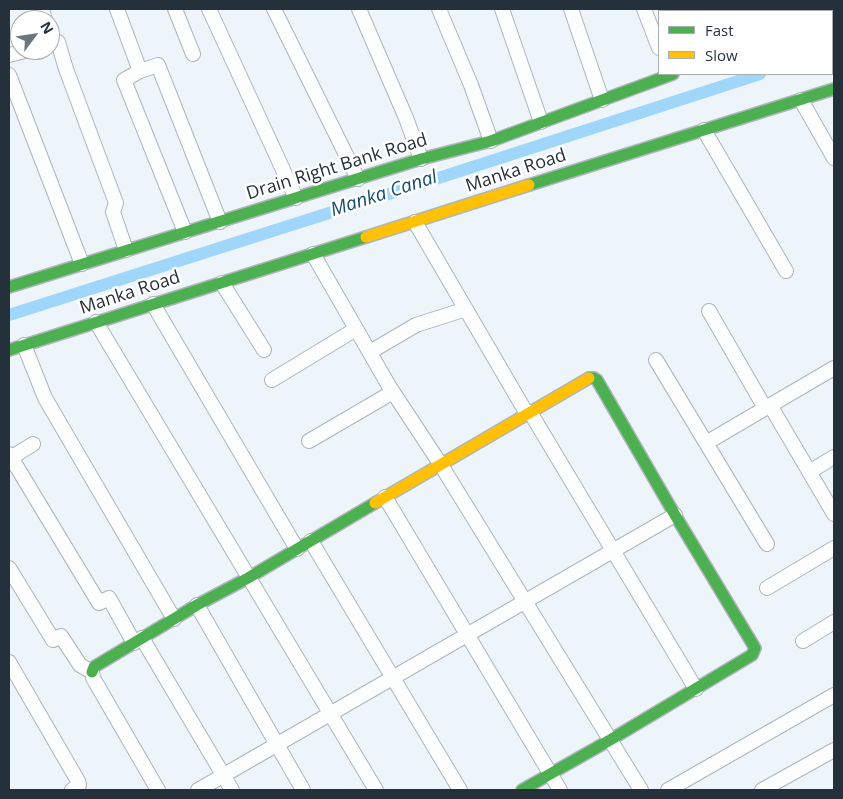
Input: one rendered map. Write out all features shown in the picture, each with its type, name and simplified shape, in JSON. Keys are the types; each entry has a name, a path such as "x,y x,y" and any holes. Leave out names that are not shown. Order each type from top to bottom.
{"street":[{"path":"118,9 140,71"},
{"path":"175,9 193,54"},
{"path":"209,9 296,198"},
{"path":"274,9 358,179"},
{"path":"359,9 406,118 421,159"},
{"path":"439,9 471,85 491,141"},
{"path":"502,9 541,122"},
{"path":"571,9 602,100"},
{"path":"644,9 658,45"},
{"path":"60,49 116,203 113,212 126,250"},
{"path":"185,232 124,80 140,71 158,65 220,222"},
{"path":"9,75 82,264"},
{"name":"Drain Right Bank Road","path":"9,285 421,159 491,141 668,75"},
{"name":"Manka Road","path":"9,350 834,89"},
{"path":"801,100 834,158"},
{"path":"704,130 786,271"},
{"path":"415,222 696,689"},
{"path":"312,254 393,392 641,790"},
{"path":"222,282 264,350"},
{"path":"154,304 297,549"},
{"path":"370,352 416,325 466,309"},
{"path":"709,311 834,514"},
{"path":"96,322 376,790"},
{"path":"272,380 356,329"},
{"path":"24,345 45,398 174,619"},
{"path":"656,360 767,544"},
{"path":"706,444 834,368"},
{"path":"158,790 93,678 92,672 94,667 197,605 248,578 529,413 590,378 594,378 597,380 674,515 755,648 752,655 522,790"},
{"path":"309,441 393,392"},
{"path":"34,444 10,457 99,603 109,598 232,790"},
{"path":"809,472 834,457"},
{"path":"385,497 560,790"},
{"path":"198,790 674,515"},
{"path":"311,541 460,790"},
{"path":"767,588 834,548"},
{"path":"9,568 53,640 61,636 80,665 92,672"},
{"path":"197,605 303,790"},
{"path":"803,641 834,622"},
{"path":"9,662 78,781 79,785 72,790"},
{"path":"668,790 834,695"},
{"path":"762,790 834,750"}],"waterway":[{"name":"Manka Canal","path":"9,315 757,75"}],"traffic: fast":[{"path":"9,287 421,159 491,141 670,75"},
{"path":"529,185 834,89"},
{"path":"9,350 366,237"},
{"path":"522,790 752,655 755,648 597,380 589,378"},
{"path":"92,672 94,667 197,605 248,578 375,503"}],"traffic: slow":[{"path":"366,237 529,185"},
{"path":"375,503 589,378"}]}
